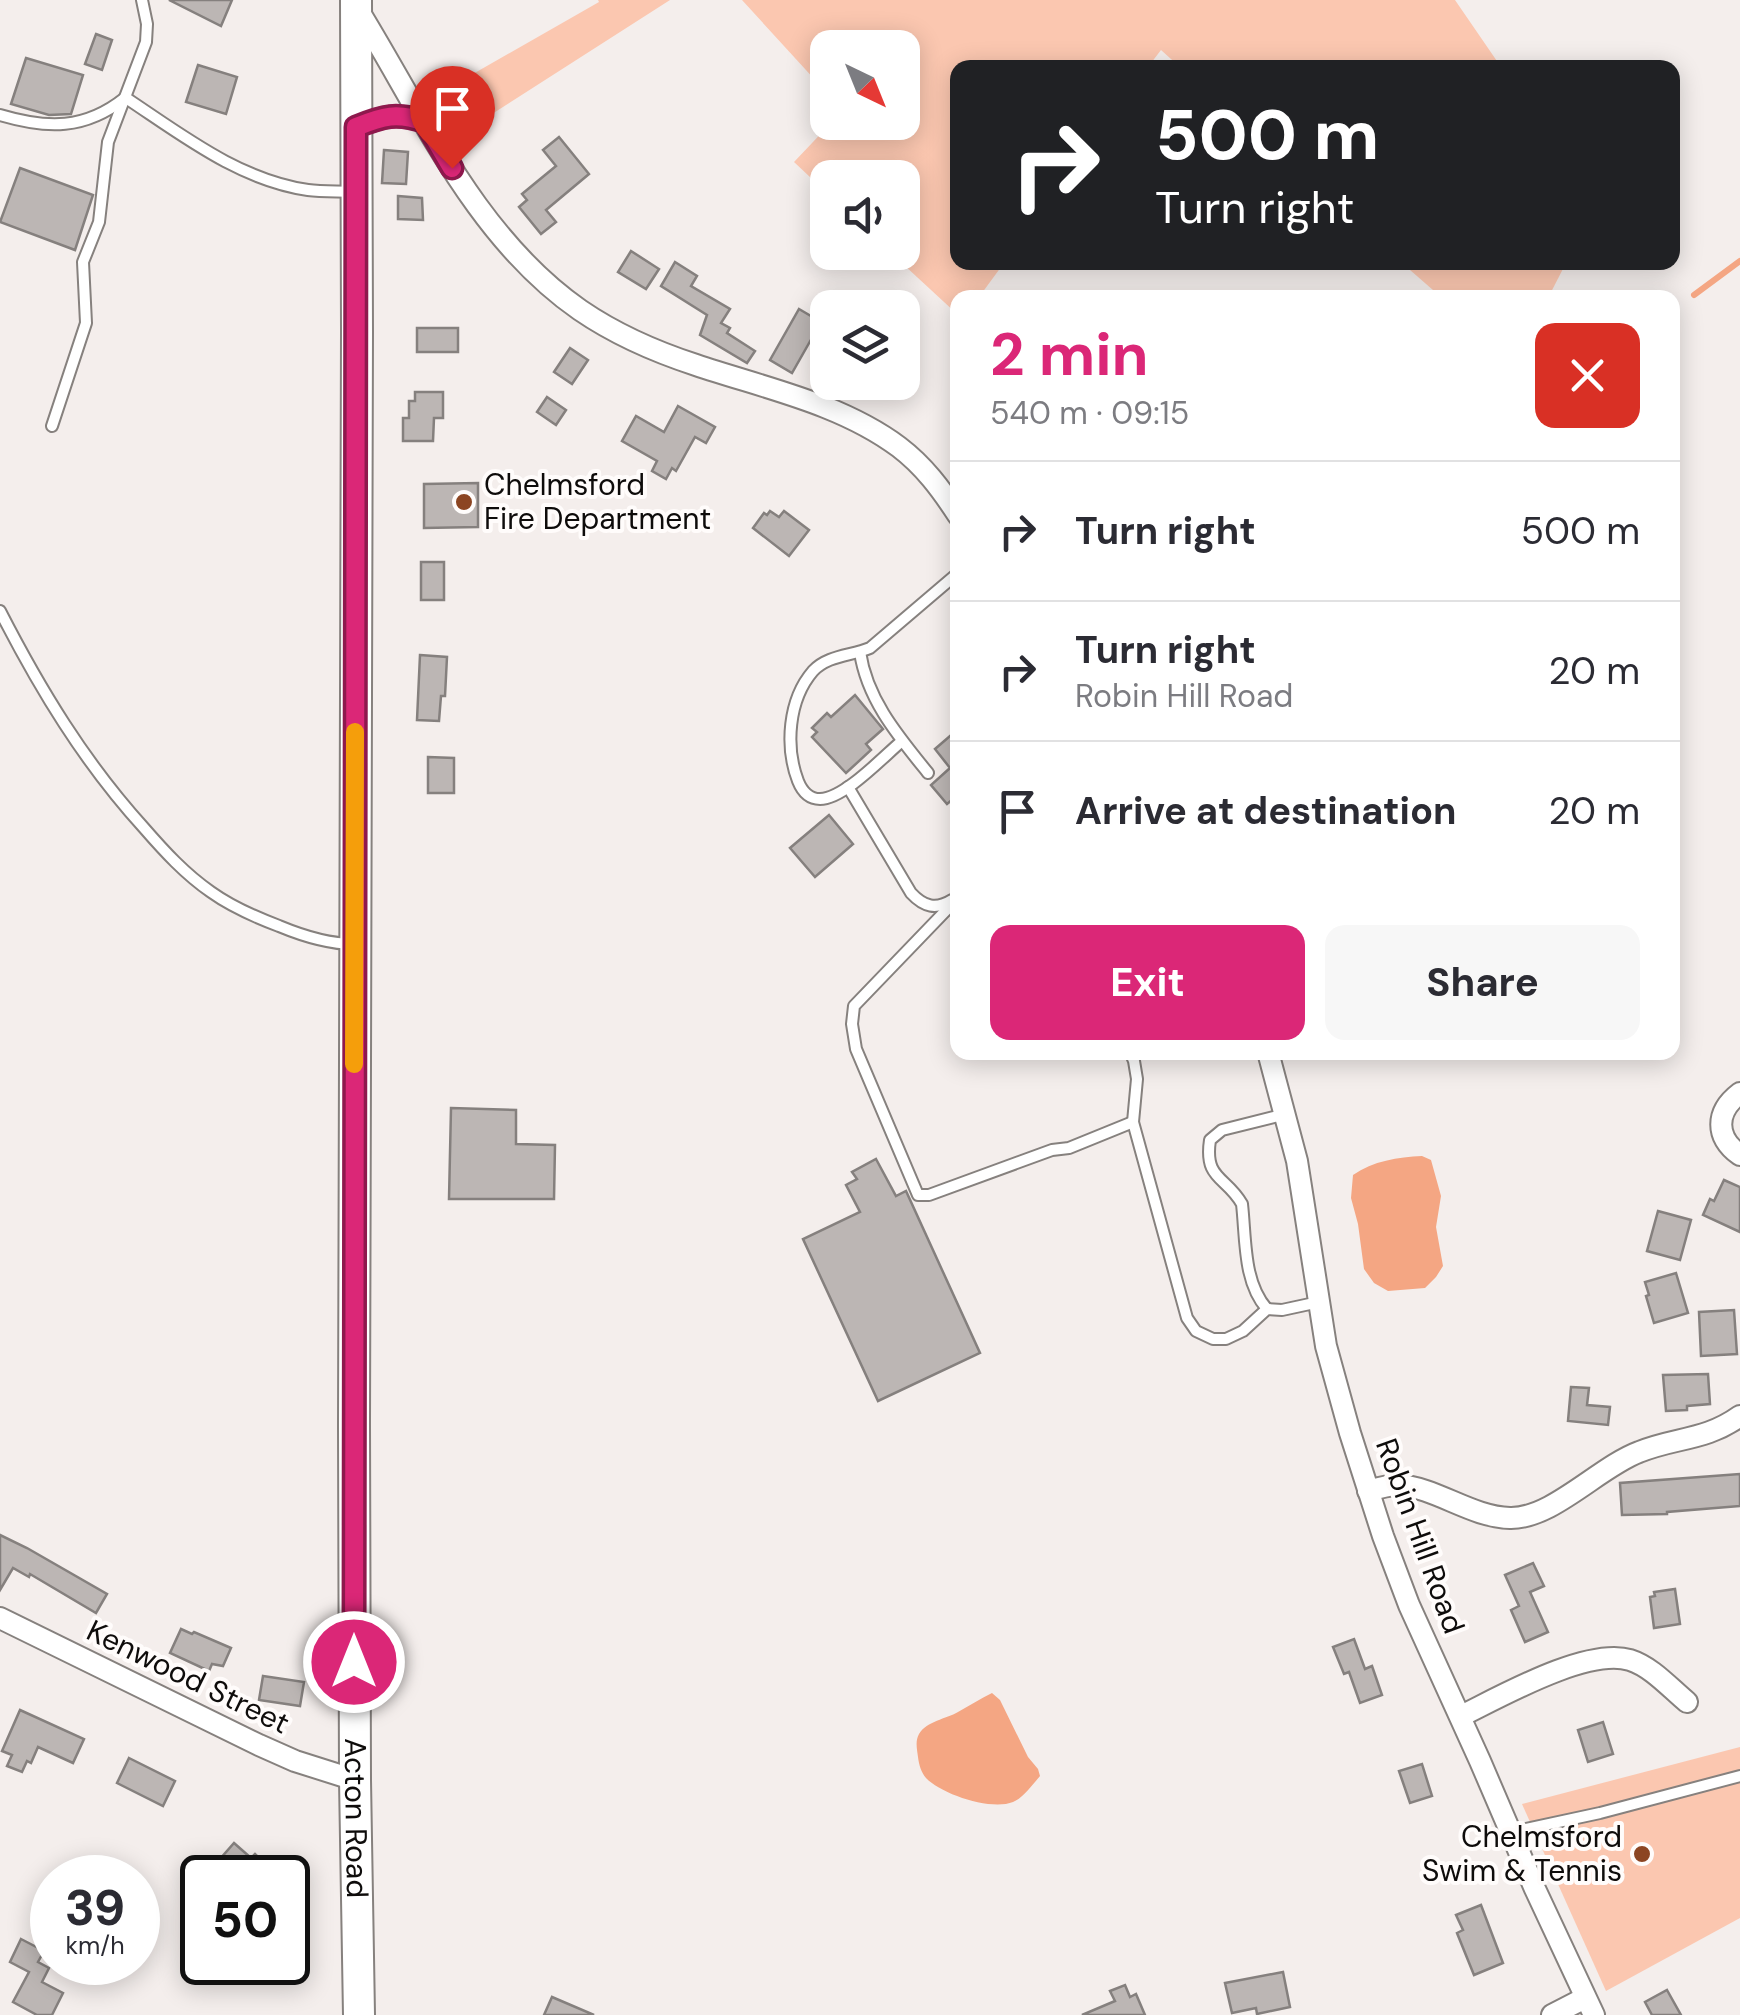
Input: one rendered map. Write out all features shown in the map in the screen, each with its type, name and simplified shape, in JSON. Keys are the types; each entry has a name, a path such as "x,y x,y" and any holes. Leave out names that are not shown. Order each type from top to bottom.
{"main road":[{"name":"Acton Road","path":"356,3 358,2015"}],"street":[{"path":"356,3 452,168 532,270 579,309 664,353 817,405 879,434 934,480 950,504"},
{"path":"356,127 392,115 425,122"},
{"name":"Robin Hill Road","path":"1270,1060 1302,1190 1336,1382 1368,1490 1409,1606 1589,2007"},
{"path":"1740,1093 1730,1100 1721,1123 1723,1136 1740,1155"},
{"path":"1368,1490 1398,1485 1497,1516 1524,1517 1548,1508 1628,1457 1708,1434 1740,1416"},
{"name":"Kenwood Street","path":"0,1618 271,1750 355,1780"},
{"path":"1460,1716 1534,1680 1612,1658 1636,1662 1687,1702"},
{"path":"1552,2015 1589,2007"}],"lane":[{"path":"52,426 86,323 83,262 99,222 108,142 146,42 142,0"},
{"path":"0,115 38,124 66,125 92,119 126,98"},
{"path":"126,98 222,161 258,176 306,190 356,192"},
{"path":"902,741 848,786 819,800 802,790 789,744 797,703 813,672 822,664 860,652 880,640 950,580"},
{"path":"0,611 74,741 111,792 172,860 210,892 247,914 322,940 355,944"},
{"path":"860,652 866,681 902,741 928,773"},
{"path":"848,786 904,884 918,901 937,907 950,901"},
{"path":"950,906 854,1006 852,1024 856,1049 918,1195 929,1195 1052,1150 1069,1148 1132,1122"},
{"path":"1134,1060 1132,1122 1176,1283 1187,1318 1196,1332 1213,1340 1226,1339 1243,1331 1267,1310 1319,1302"},
{"path":"1267,1310 1250,1279 1242,1204 1212,1171 1208,1151 1210,1140 1222,1130 1286,1114"},
{"path":"1512,1832 1619,1809 1740,1776"}],"shaded area":[{"path":"598,0 670,0 456,137 431,98"},
{"path":"742,0 1455,0 1496,60 1172,60 1161,50 1153,60 950,60 950,270 999,270 984,290 950,290 950,308 909,270 920,270 920,160 810,160 810,177 794,162 815,140 920,140 920,30 810,30 810,74"},
{"path":"1410,270 1562,270 1552,290 1433,290"},
{"path":"1422,1156 1431,1160 1441,1196 1436,1227 1443,1266 1425,1288 1388,1291 1374,1283 1364,1269 1351,1198 1353,1175 1386,1161"},
{"path":"992,1693 1000,1700 1040,1776 1020,1798 1004,1804 967,1799 933,1784 922,1771 917,1748 918,1737 927,1726"},
{"name":"Chelmsford Swim & Tennis","path":"1740,1747 1740,1918 1606,1991 1522,1804"}],"building":[{"path":"169,0 232,0 221,26"},
{"path":"96,34 112,40 102,70 85,64"},
{"path":"26,58 83,75 71,114 49,115 11,104"},
{"path":"198,65 237,77 226,114 186,102"},
{"path":"559,137 589,174 546,210 556,222 541,234 519,207 527,200 522,194 556,166 543,150"},
{"path":"384,150 408,152 406,184 382,183"},
{"path":"20,168 93,195 75,250 0,222"},
{"path":"398,196 422,198 423,220 398,219"},
{"path":"631,251 659,269 646,289 618,272"},
{"path":"675,262 697,276 691,286 730,309 721,323 730,328 727,333 755,351 747,363 700,335 707,315 661,286"},
{"path":"799,309 810,316 810,341 792,373 770,360"},
{"path":"417,328 458,328 458,352 417,352"},
{"path":"570,348 588,360 572,384 554,372"},
{"path":"415,392 443,392 443,418 434,418 433,441 403,441 403,418 409,418 409,401 415,401"},
{"path":"547,397 566,410 556,425 537,412"},
{"path":"678,406 715,427 706,443 695,437 676,471 672,468 666,479 652,471 657,461 622,441 636,416 664,432"},
{"path":"478,483 478,527 424,528 424,484"},
{"path":"770,511 779,517 784,511 809,530 789,556 753,528"},
{"path":"421,562 444,562 444,600 421,600"},
{"path":"420,655 447,657 439,721 417,720"},
{"path":"855,695 883,729 866,744 871,750 846,773 812,737 817,732 812,728"},
{"path":"950,736 950,768 935,749"},
{"path":"428,757 454,758 454,793 428,793"},
{"path":"950,768 950,802 947,804 931,785"},
{"path":"829,815 853,844 815,877 790,848"},
{"path":"451,1108 516,1110 516,1144 555,1145 554,1199 449,1199"},
{"path":"876,1159 896,1196 906,1191 980,1353 878,1401 803,1239 860,1212 846,1185 857,1179 852,1172"},
{"path":"1724,1180 1740,1187 1740,1232 1703,1215"},
{"path":"1658,1211 1691,1220 1680,1260 1647,1251"},
{"path":"1676,1273 1688,1313 1654,1323 1645,1282"},
{"path":"1734,1310 1737,1354 1701,1356 1699,1312"},
{"path":"1708,1374 1710,1404 1666,1411 1663,1375"},
{"path":"1571,1387 1589,1388 1587,1405 1610,1407 1608,1425 1568,1421"},
{"path":"1740,1474 1740,1506 1622,1515 1620,1483"},
{"path":"0,1535 107,1594 96,1613 13,1568 0,1590"},
{"path":"1533,1563 1544,1586 1530,1592 1548,1632 1525,1642 1511,1610 1519,1606 1505,1575"},
{"path":"1675,1589 1680,1624 1654,1628 1650,1597 1655,1596 1654,1592"},
{"path":"181,1629 231,1648 223,1666 212,1664 209,1671 170,1653"},
{"path":"1354,1639 1365,1669 1372,1666 1382,1695 1360,1703 1349,1672 1344,1674 1333,1647"},
{"path":"263,1676 304,1682 300,1706 259,1700"},
{"path":"20,1710 84,1739 73,1763 38,1747 22,1772 7,1766 12,1755 2,1751"},
{"path":"1603,1722 1613,1754 1588,1762 1578,1730"},
{"path":"129,1758 175,1781 163,1806 117,1783"},
{"path":"1422,1764 1432,1796 1410,1803 1399,1771"},
{"path":"234,1843 248,1855 224,1855"},
{"path":"1481,1905 1503,1963 1474,1975 1457,1933 1463,1930 1456,1915"},
{"path":"21,1939 30,1944 30,1985 48,1985 63,1993 52,2015 37,2015 13,2002 29,1972 10,1962"},
{"path":"1283,1972 1290,2007 1257,2014 1256,2008 1232,2013 1225,1983"},
{"path":"1125,1985 1130,1997 1136,1994 1145,2015 1082,2015 1115,2001 1110,1991"},
{"path":"1667,1990 1681,2015 1652,2015 1645,2002"},
{"path":"552,1997 594,2015 544,2015"}],"waterway":[{"path":"1694,295 1740,261"}],"slow traffic":[{"path":"354,1064 355,732"}],"place":[{"name":"Chelmsford Fire Department","path":"464,502"},
{"name":"Chelmsford Swim & Tennis","path":"1642,1854"}],"route":[{"path":"354,1662 356,127 392,115 425,122 452,168"}]}
